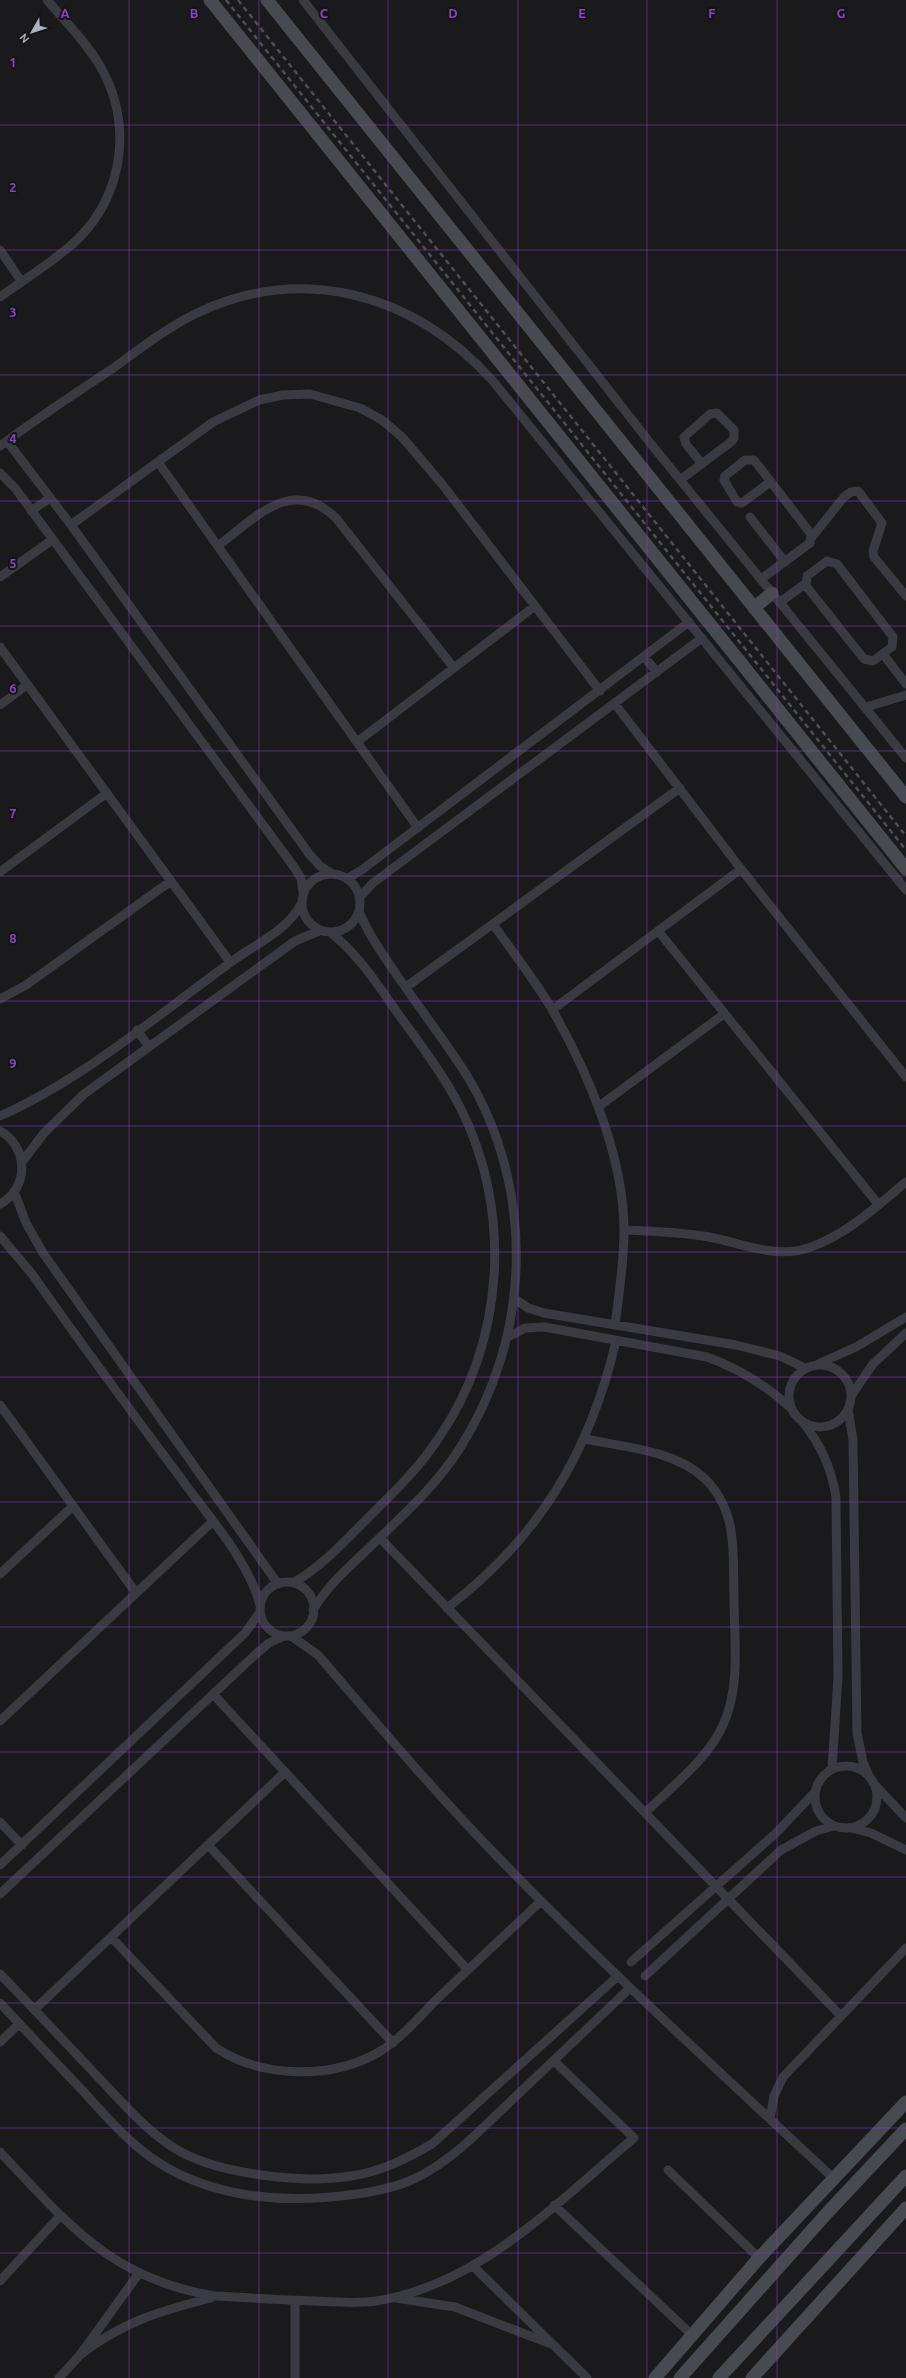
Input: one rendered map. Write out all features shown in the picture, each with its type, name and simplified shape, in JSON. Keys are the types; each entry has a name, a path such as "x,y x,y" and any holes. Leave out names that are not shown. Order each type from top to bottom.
{"main road":[{"path":"210,0 906,869"},
{"path":"267,0 906,798"},
{"path":"754,608 776,597"},
{"path":"655,2378 759,2258 906,2102"},
{"path":"680,2378 823,2218 906,2129"},
{"path":"719,2378 906,2176"},
{"path":"752,2378 906,2208"}],"street":[{"path":"0,297 66,249 90,225 108,197 119,158 119,117 106,77 92,54 48,0"},
{"path":"304,0 680,480 906,758"},
{"path":"0,250 22,281"},
{"path":"301,904 306,920 319,930 331,933 344,930 354,922 359,911 360,897 353,884 347,879 333,874 320,866 310,855 71,525 4,443 161,334 195,314 231,300 269,291 323,290 360,296 410,314 455,343 474,360 690,622 906,890"},
{"path":"71,525 213,422 259,400 283,395 310,394 360,408 382,420 420,456 600,691"},
{"path":"680,480 702,464 734,438 734,430 717,413 710,414 684,437 686,444 702,464"},
{"path":"770,482 742,503 738,502 724,480 727,474 750,459 754,460 812,538"},
{"path":"158,462 418,828"},
{"path":"0,473 31,511 294,867 300,878 304,892"},
{"path":"761,579 810,543 812,538 844,497 851,492 858,491 882,523 873,551 874,557 906,596"},
{"path":"31,511 50,498"},
{"path":"218,546 277,503 302,499 315,502 336,518 454,668"},
{"path":"750,517 785,562"},
{"path":"0,577 52,540"},
{"path":"830,560 837,564 892,634 893,645 873,661 864,660 805,584 807,576 824,563 830,560"},
{"path":"776,597 805,584"},
{"path":"356,742 535,606"},
{"path":"347,879 418,828 690,622"},
{"path":"360,897 373,883 702,638"},
{"path":"0,647 230,962"},
{"path":"883,654 906,684"},
{"path":"644,657 657,672"},
{"path":"0,705 27,685"},
{"path":"866,707 906,695"},
{"path":"615,704 741,869 906,1077"},
{"path":"406,987 680,788"},
{"path":"0,872 107,793"},
{"path":"552,1010 741,869"},
{"path":"0,1116 50,1092 138,1030 230,962 288,923 301,904 304,892 315,878 333,874"},
{"path":"0,999 26,985 171,881"},
{"path":"313,1610 330,1584 421,1498 459,1450 489,1396 508,1337 515,1299 517,1256 514,1209 497,1139 466,1074 369,933 359,911"},
{"path":"493,924 552,1010 574,1049 598,1107 613,1157 624,1230 615,1325"},
{"path":"22,1162 44,1132 70,1106 149,1047 301,938 319,930"},
{"path":"658,932 878,1204"},
{"path":"0,1865 245,1633 260,1608 266,1592 278,1584 293,1583 318,1566 399,1487 439,1439 462,1398 480,1354 489,1315 495,1260 494,1228 485,1174 473,1136 460,1107 445,1080 358,958 331,933"},
{"path":"598,1107 724,1014"},
{"path":"138,1030 149,1047"},
{"path":"0,1131 13,1142 22,1162 21,1178 14,1191 0,1204"},
{"path":"624,1230 689,1234 753,1248 793,1252 806,1249 826,1241 853,1224 906,1182"},
{"path":"14,1191 26,1223 43,1253 278,1584"},
{"path":"0,1236 32,1274 244,1568 254,1586 262,1619 271,1631 288,1636 318,1655 455,1812 541,1901 630,1988 833,2178"},
{"path":"515,1299 536,1311 767,1352 787,1358 805,1368"},
{"path":"792,1409 790,1391 795,1378 805,1368 817,1365 856,1347 906,1317"},
{"path":"508,1337 520,1330 534,1326 706,1357 730,1365 753,1377 792,1409 815,1437 825,1456 832,1476 836,1497 838,1678 832,1768"},
{"path":"851,1396 873,1364 906,1332"},
{"path":"447,1608 478,1584 510,1552 539,1517 564,1479 585,1439 608,1374 616,1341"},
{"path":"802,1421 819,1427 828,1426 843,1417 848,1409 851,1396 850,1386 841,1373 827,1365 817,1365"},
{"path":"0,1405 136,1593"},
{"path":"848,1409 853,1440 857,1733 861,1755 869,1776 874,1784 906,1818"},
{"path":"585,1439 674,1459 690,1467 705,1479 716,1492 725,1508 730,1526 733,1560 735,1669 730,1708 712,1744 645,1813"},
{"path":"0,1574 73,1506"},
{"path":"0,1721 212,1522"},
{"path":"380,1538 841,2016"},
{"path":"0,1894 263,1647 305,1629 310,1624 313,1603 305,1590 293,1583"},
{"path":"213,1694 468,1970"},
{"path":"631,1962 717,1887 790,1820 815,1792 824,1774 832,1768 852,1766 869,1776"},
{"path":"34,2010 285,1772"},
{"path":"850,1828 860,1824 870,1817 875,1807 877,1796 874,1784"},
{"path":"815,1792 815,1802 819,1812 825,1820 834,1826"},
{"path":"0,1822 22,1845"},
{"path":"645,1976 781,1850 816,1831 834,1826 850,1828 870,1833 906,1850"},
{"path":"208,1845 393,2043"},
{"path":"111,1937 216,2048 233,2059 251,2066 284,2070 329,2070 363,2060 393,2043 541,1901"},
{"path":"770,2119 774,2096 783,2077 906,1948"},
{"path":"0,1974 128,2108 172,2146 198,2160 226,2169 309,2179 350,2176 379,2170 432,2144 618,1976"},
{"path":"0,2003 127,2137 156,2161 196,2182 220,2190 271,2197 321,2198 390,2189 411,2181 454,2155 630,1988"},
{"path":"0,2042 19,2024"},
{"path":"0,2152 60,2216 90,2244 139,2274 174,2288 215,2296 295,2301 359,2302 392,2298 433,2285 473,2266 506,2244 634,2138 554,2061"},
{"path":"668,2170 759,2258"},
{"path":"554,2205 692,2335"},
{"path":"0,2281 60,2216"},
{"path":"473,2266 587,2378"},
{"path":"58,2378 80,2355 139,2274"},
{"path":"80,2355 108,2334 140,2318 215,2296"},
{"path":"392,2298 455,2307 551,2344"},
{"path":"295,2301 295,2378"}],"railway":[{"path":"226,0 906,850"},
{"path":"238,0 906,836"}]}
